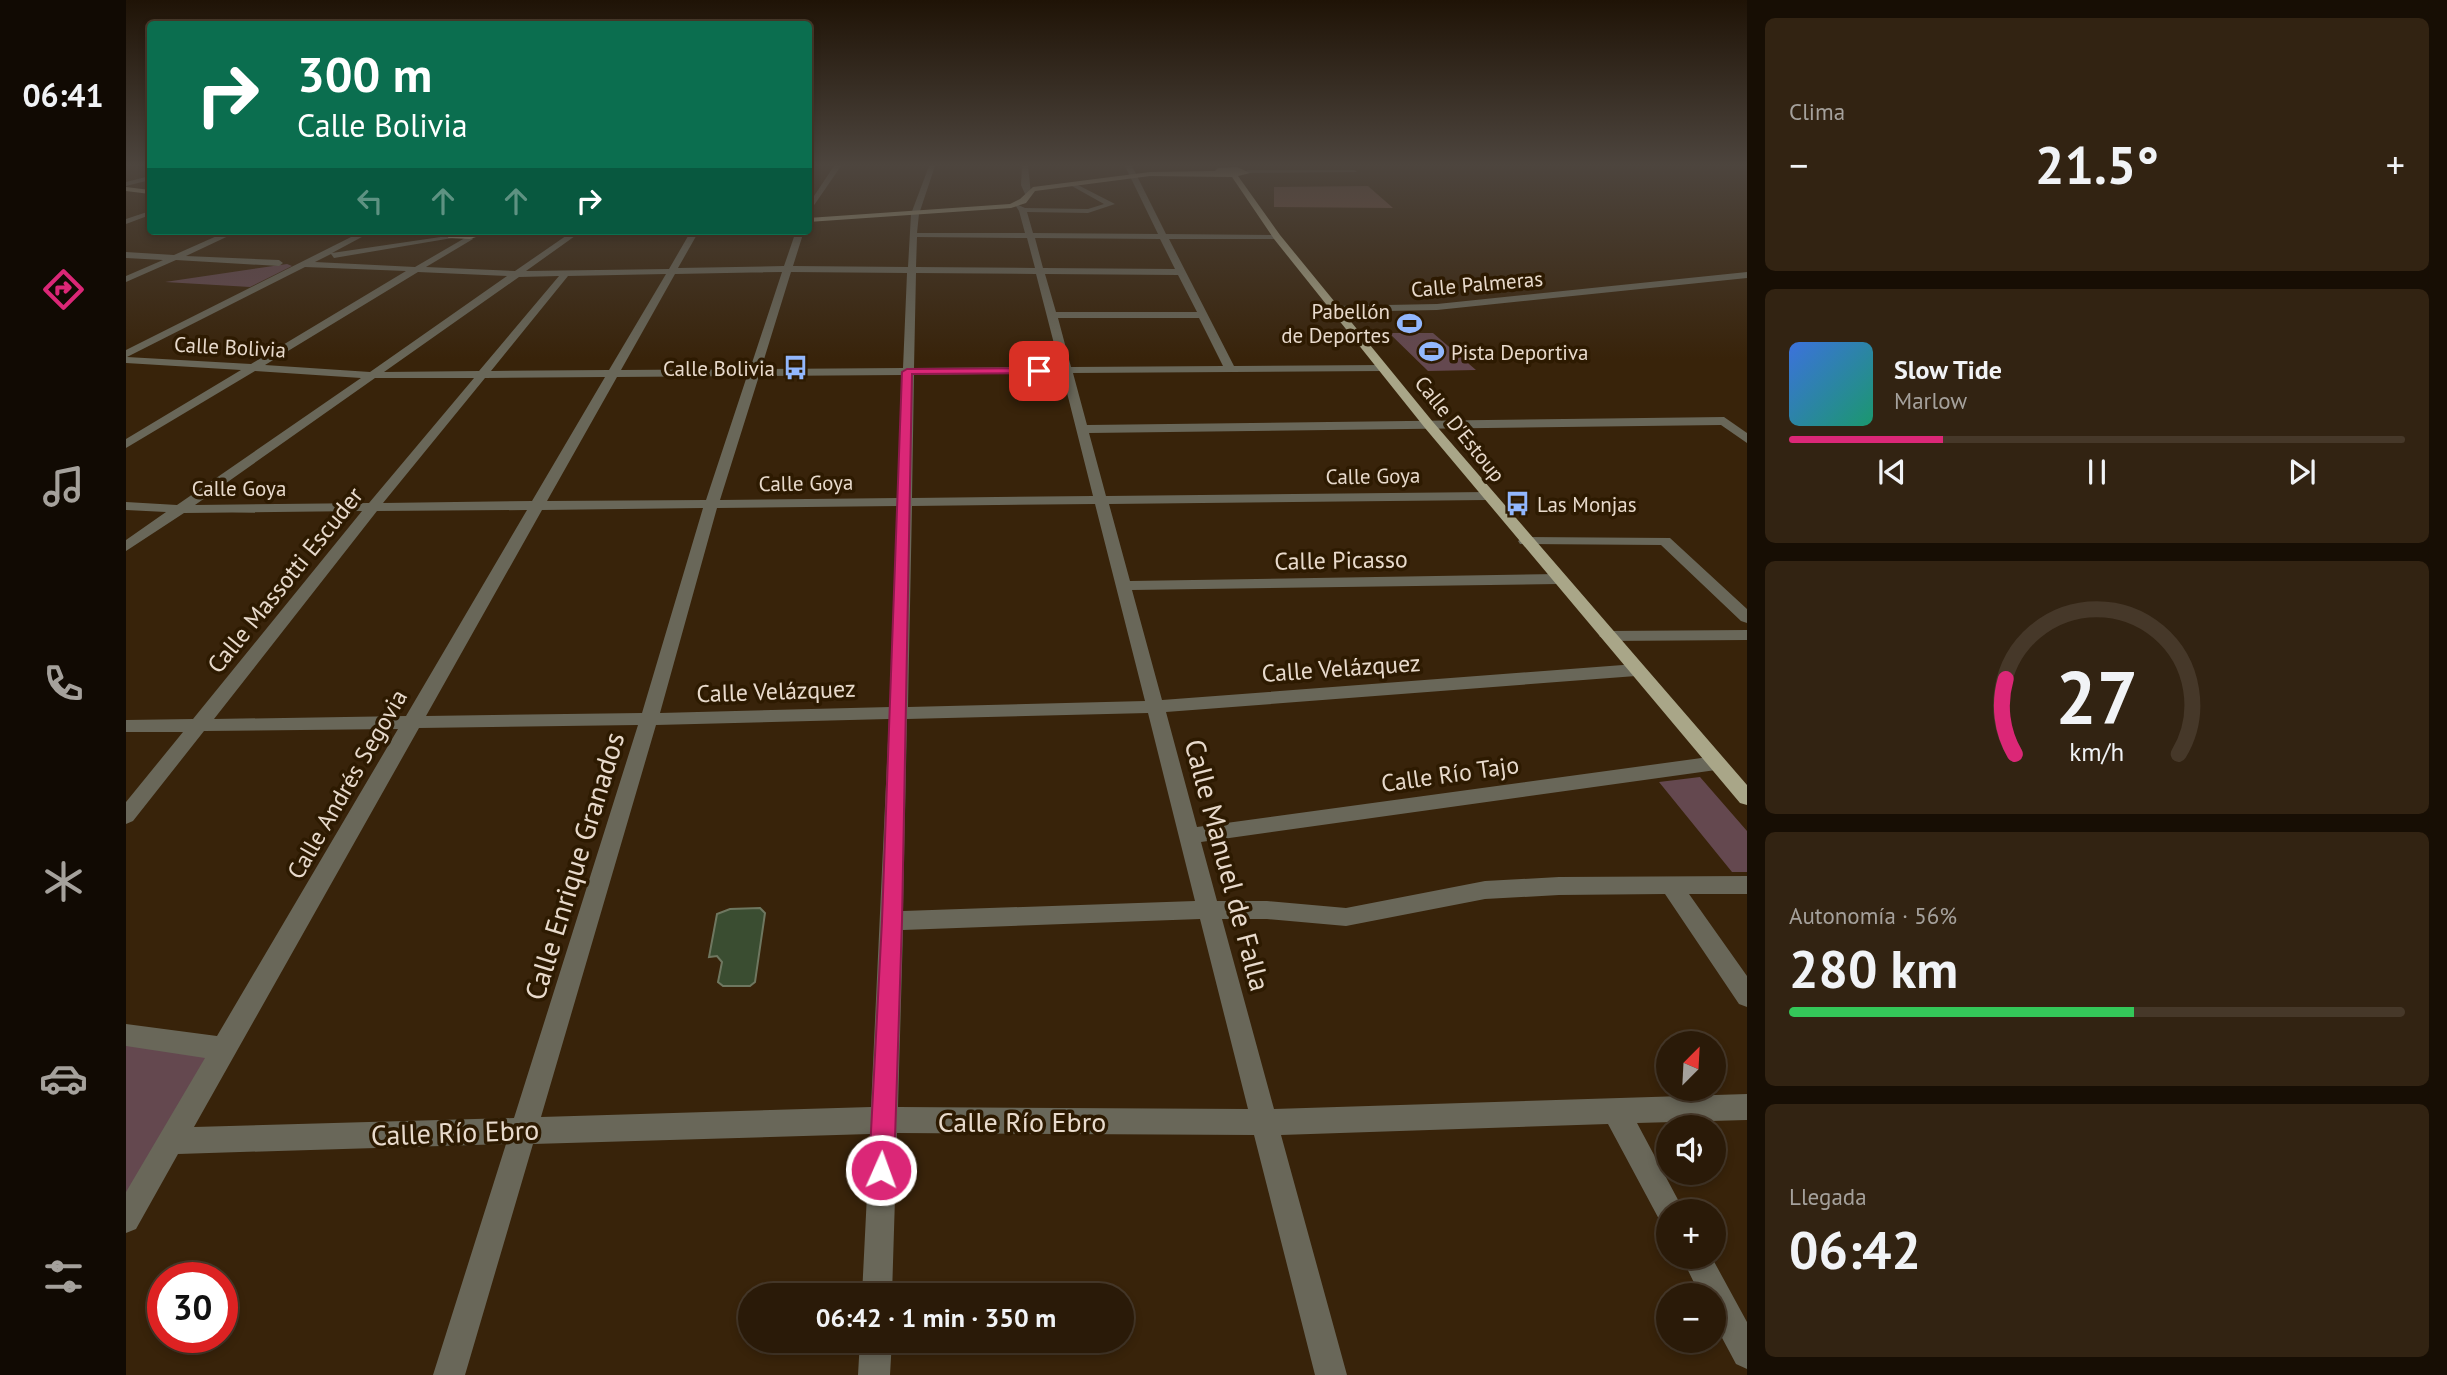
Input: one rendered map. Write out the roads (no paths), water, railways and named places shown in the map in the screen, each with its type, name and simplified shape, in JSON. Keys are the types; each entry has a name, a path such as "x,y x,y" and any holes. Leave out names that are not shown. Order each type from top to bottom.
{"main road":[{"name":"Calle D'Estoup","path":"1272,230 1487,496 1747,798"},
{"path":"459,235 476,235"}],"street":[{"path":"877,1283 892,921 907,372 914,230"},
{"name":"Calle Manuel de Falla","path":"1029,230 1331,1375"},
{"path":"1161,230 1230,369"},
{"path":"126,279 226,235"},
{"path":"126,354 361,235"},
{"path":"317,257 448,235"},
{"path":"126,547 572,235"},
{"name":"Calle Andrés Segovia","path":"126,1219 693,235"},
{"name":"Calle Enrique Granados","path":"449,1375 649,719 711,505 799,235"},
{"path":"914,235 1277,237"},
{"path":"126,444 470,237"},
{"path":"126,255 279,262"},
{"path":"303,264 516,274 789,269 1181,272"},
{"name":"Calle Massotti Escuder","path":"126,816 372,508 565,274"},
{"name":"Calle Palmeras","path":"1335,309 1437,307 1747,275"},
{"path":"1052,315 1202,316"},
{"name":"Calle Bolivia","path":"126,360 372,375 1382,368"},
{"path":"1082,429 1724,421 1747,439"},
{"name":"Calle Goya","path":"126,506 180,509 534,507 1487,496"},
{"path":"1525,541 1665,541 1747,618"},
{"name":"Calle Picasso","path":"1124,586 1558,579"},
{"path":"1607,636 1747,635"},
{"name":"Calle Velázquez","path":"126,726 415,720 649,719 1155,708 1636,670"},
{"name":"Calle Río Tajo","path":"1190,836 1716,762"},
{"path":"892,921 1209,910 1267,910 1346,916 1485,890 1670,884 1747,885"},
{"path":"1670,884 1747,996"},
{"path":"126,1035 223,1049"},
{"name":"Calle Río Ebro","path":"170,1141 883,1120 1264,1122 1747,1107"},
{"path":"1615,1110 1663,1199"},
{"path":"1702,1269 1747,1353"},
{"path":"874,1375 875,1353"}],"place":[{"name":"Pabellón de Deportes","path":"1410,323"},
{"name":"Pista Deportiva","path":"1431,352"},
{"name":"Calle Bolivia","path":"795,368"},
{"name":"Las Monjas","path":"1517,504"}]}
